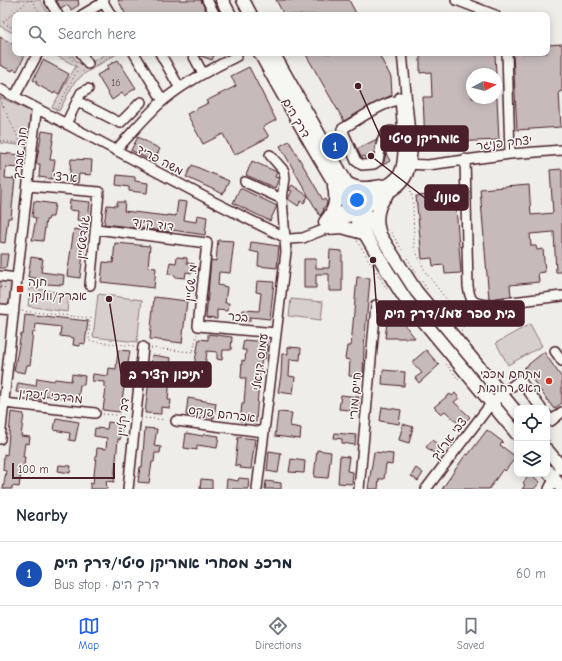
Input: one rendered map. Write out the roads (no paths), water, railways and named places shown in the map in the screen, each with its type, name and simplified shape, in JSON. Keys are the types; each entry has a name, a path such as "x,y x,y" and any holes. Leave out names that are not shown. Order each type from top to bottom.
{"main road":[{"path":"222,0 228,12"},
{"path":"231,0 237,12"},
{"path":"242,0 250,12"},
{"path":"246,0 251,12"},
{"path":"254,56 295,116"},
{"name":"דרך הים","path":"262,56 332,179 380,236 416,291 514,409"},
{"name":"דרך הים","path":"275,56 346,182 363,232 406,300 514,430"},
{"path":"332,179 336,202 333,212 326,225 363,232"},
{"path":"346,182 350,185 361,188 387,190 377,217 380,236"}],"street":[{"path":"49,0 56,12"},
{"path":"456,0 487,12"},
{"path":"86,12 103,1 109,12"},
{"path":"209,2 214,12"},
{"path":"15,96 36,56"},
{"path":"83,56 88,64"},
{"path":"136,56 163,101"},
{"path":"162,56 181,88"},
{"path":"194,56 203,74"},
{"path":"116,150 153,109 163,101 203,74 237,56"},
{"path":"356,208 387,190 400,186 408,175 402,137 403,101 401,56"},
{"path":"507,56 510,154"},
{"name":"משה פריד","path":"0,89 214,202 286,238 295,239 307,236 356,208"},
{"path":"66,124 81,93 88,89"},
{"path":"77,101 120,123 141,102"},
{"path":"402,137 397,132 392,131 386,133 382,139 378,161 374,164 362,165 356,161 342,129 389,102 403,101"},
{"path":"387,190 412,154 403,101"},
{"name":"חנה אברך","path":"0,439 36,113 38,109"},
{"name":"יצחק פניגר","path":"406,164 428,165 510,154 562,150"},
{"name":"עמוס דניאלי","path":"257,489 286,252 282,199 285,178 284,171 270,155"},
{"path":"465,160 468,286 469,296 473,302 487,305 562,296"},
{"path":"245,182 282,199"},
{"name":"ארצי","path":"28,186 99,192"},
{"name":"גולדשטיין","path":"90,285 99,192"},
{"name":"דוד קינד","path":"96,229 207,243"},
{"path":"286,252 296,241 307,236"},
{"name":"מ. שטיין","path":"198,326 207,243"},
{"path":"0,276 17,278"},
{"name":"חיים מורי","path":"359,489 376,305"},
{"path":"0,309 14,310"},
{"name":"בכר","path":"198,326 276,333"},
{"name":"דב קליין","path":"128,489 143,348"},
{"path":"555,351 562,360"},
{"name":"צבי ארליך","path":"426,489 492,404 520,380 539,405"},
{"name":"מרדכי ליפקין","path":"4,403 95,413"},
{"path":"550,420 551,421 562,412"},
{"name":"אברהם פנקס","path":"176,421 264,432"},
{"path":"553,481 556,460"}],"place":[{"name":"אמריקן סיטי","path":"358,86"},
{"name":"מרכז מסחרי אמריקן סיטי/דרך הים","path":"335,146"},
{"name":"סונול","path":"371,156"},
{"name":"בית ספר עמל/דרך הים","path":"373,260"},
{"name":"חנה אברך/וולקני","path":"20,289"},
{"name":"תיכון קציר ב'","path":"109,299"},
{"name":"מתחם מכבי האש רחובות","path":"549,381"}]}
